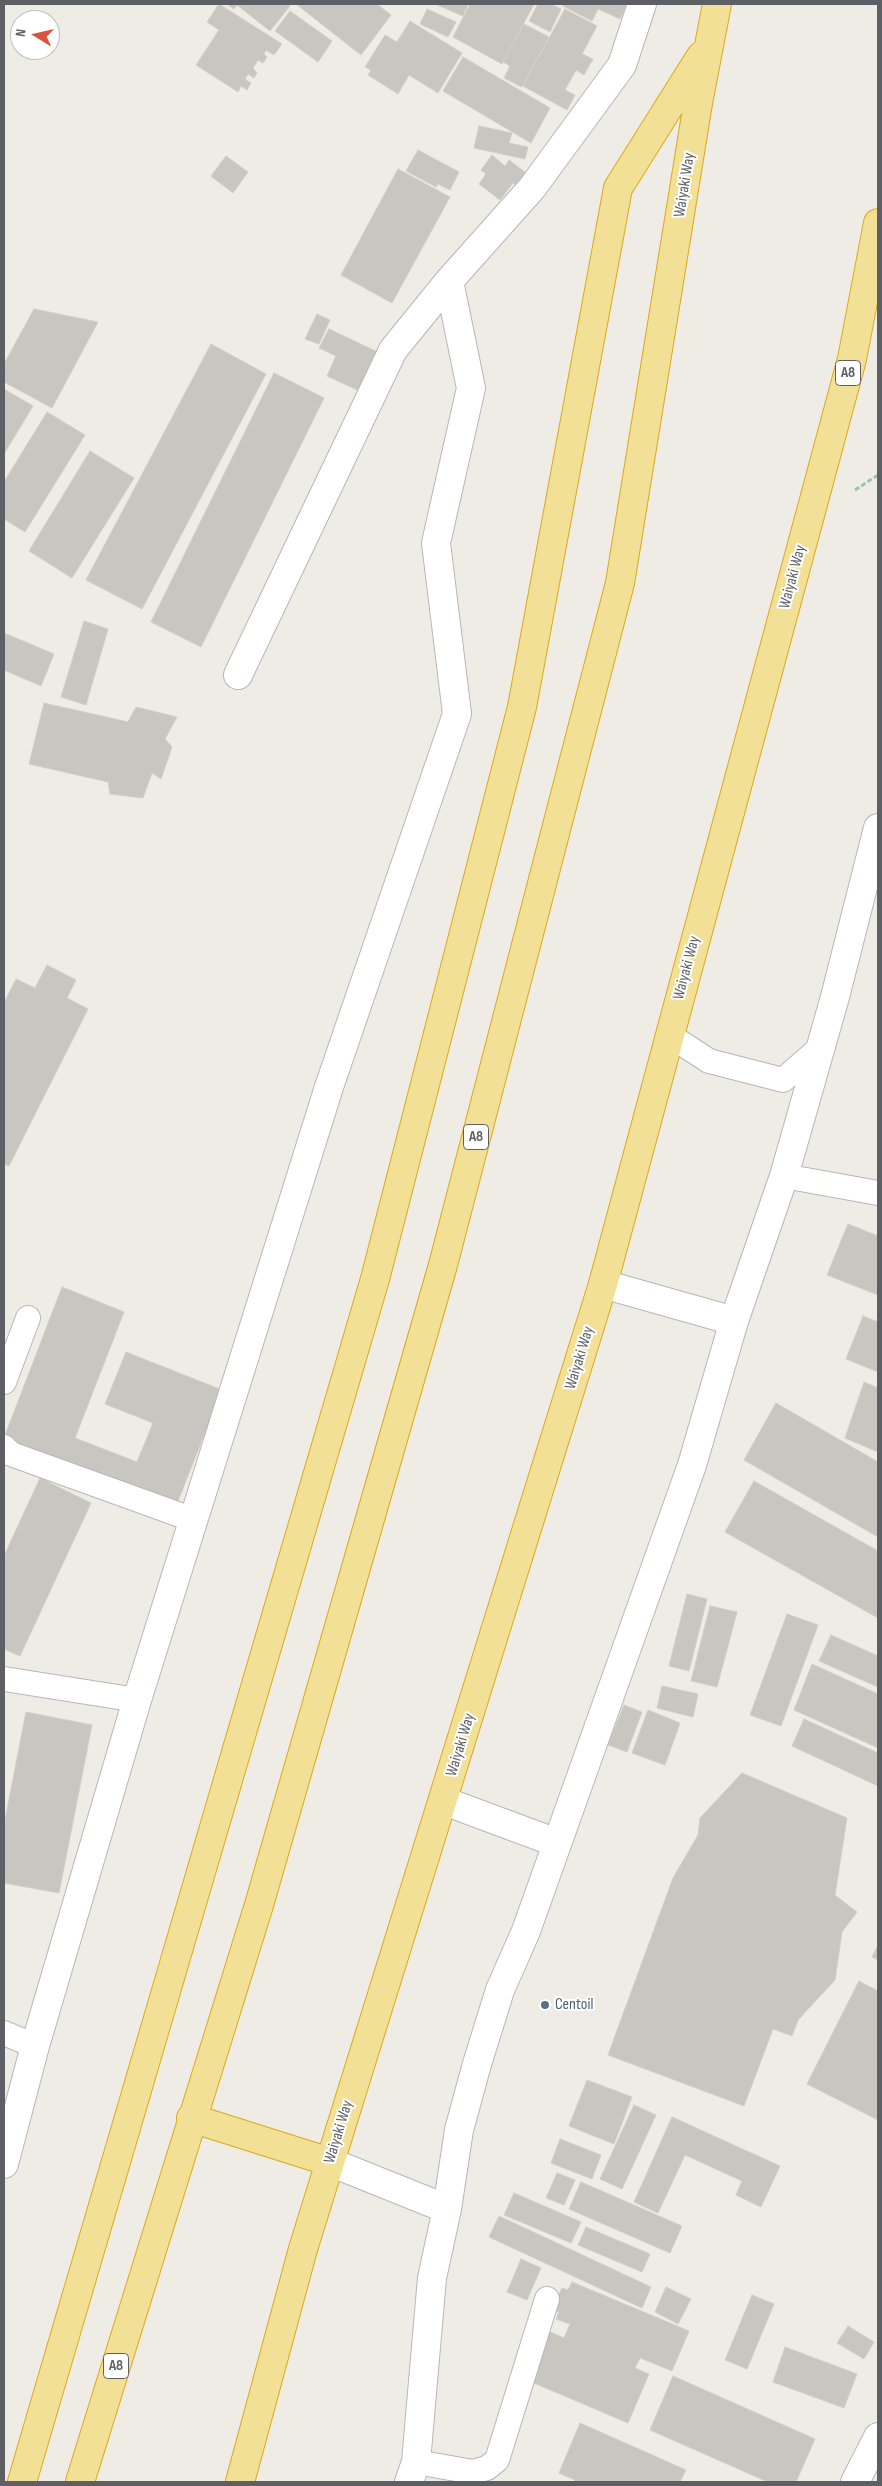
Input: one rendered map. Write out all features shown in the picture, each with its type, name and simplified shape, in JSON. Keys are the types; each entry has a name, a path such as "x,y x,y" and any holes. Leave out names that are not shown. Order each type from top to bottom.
{"highway":[{"name":"Waiyaki Way","path":"80,2482 191,2118 259,1905 443,1265 620,584 717,4"},
{"path":"22,2482 380,1260 522,707 618,188 710,41"},
{"name":"Waiyaki Way","path":"240,2482 303,2249 444,1801 603,1284 852,359 878,223"},
{"path":"191,2118 330,2162"}],"street":[{"path":"238,675 393,350 449,281 532,188 622,65 642,4"},
{"path":"4,2164 36,2046 137,1700 328,1087 457,714 436,543 471,388 449,281"},
{"path":"412,2472 432,2278 447,2209 459,2130 477,2064 500,1990 526,1931 692,1465 734,1321 784,1176 821,1047 878,828"},
{"path":"603,1284 734,1321"},
{"path":"444,1801 557,1843"},
{"path":"330,2162 447,2209"},
{"path":"855,2482 878,2437"}],"lane":[{"path":"669,1035 709,1061 783,1080 821,1047"},
{"path":"784,1176 878,1193"},
{"path":"4,1382 28,1318"},
{"path":"4,1448 11,1454 194,1520"},
{"path":"4,1679 137,1700"},
{"path":"4,2033 36,2046"},
{"path":"412,2472 473,2472 487,2468 497,2460 546,2299"}],"building":[{"path":"219,4 282,44 274,55 266,50 264,54 267,57 263,63 258,60 253,68 257,73 254,78 248,74 245,79 251,83 247,90 241,86 238,92 196,65 219,30 207,22"},
{"path":"227,4 287,4 290,6 270,31 237,5 234,9"},
{"path":"296,4 377,4 391,15 361,55"},
{"path":"435,4 468,4 463,16"},
{"path":"470,4 534,4 502,64 453,37"},
{"path":"538,4 551,4 561,9 550,32 529,21"},
{"path":"564,4 627,4 620,19 598,9 592,21 563,6"},
{"path":"427,9 456,22 448,37 420,24"},
{"path":"565,9 597,26 582,54 593,59 584,75 576,70 565,90 575,95 567,110 523,86"},
{"path":"290,11 332,41 318,62 275,31"},
{"path":"410,21 462,53 438,93 409,75 398,94 368,75 371,70 365,67 385,35 397,42"},
{"path":"524,24 549,37 522,87 504,78 510,66 503,62"},
{"path":"463,57 550,108 531,143 443,91"},
{"path":"479,126 512,133 509,143 528,147 525,159 474,148"},
{"path":"418,150 459,172 450,190 438,184 436,187 406,171"},
{"path":"492,155 505,166 509,160 526,173 517,186 513,183 500,200 479,184 486,174 481,170"},
{"path":"226,156 248,172 233,193 211,176"},
{"path":"398,169 450,197 392,303 341,275"},
{"path":"34,309 98,322 52,408 4,382 4,364"},
{"path":"317,314 330,320 319,344 305,339"},
{"path":"329,329 384,355 366,394 327,376 336,356 319,348"},
{"path":"211,344 266,374 142,609 86,580"},
{"path":"274,373 324,398 201,647 151,622"},
{"path":"4,389 33,406 4,454"},
{"path":"47,412 85,435 25,532 4,519 4,482"},
{"path":"90,451 134,478 72,578 29,551"},
{"path":"84,621 108,629 86,705 61,697"},
{"path":"4,633 54,654 41,686 4,670"},
{"path":"44,703 128,722 136,707 177,717 165,739 172,747 161,779 152,773 143,798 110,794 108,782 29,764"},
{"path":"47,965 76,980 67,998 88,1009 9,1166 4,1164 4,1003 16,979 35,988"},
{"path":"848,1224 878,1236 878,1295 827,1275"},
{"path":"62,1287 124,1312 75,1438 137,1462 153,1423 105,1404 126,1352 222,1390 176,1506 4,1438"},
{"path":"863,1316 878,1322 878,1372 846,1359"},
{"path":"864,1382 878,1388 878,1452 845,1438"},
{"path":"776,1403 878,1462 878,1537 744,1460"},
{"path":"40,1478 91,1503 20,1656 4,1649 4,1556"},
{"path":"754,1481 878,1551 878,1618 725,1532"},
{"path":"687,1594 707,1599 689,1671 669,1666"},
{"path":"710,1606 737,1612 717,1687 691,1681"},
{"path":"787,1614 818,1625 781,1726 750,1715"},
{"path":"831,1635 878,1656 878,1687 819,1661"},
{"path":"812,1664 878,1694 878,1748 794,1710"},
{"path":"662,1686 698,1694 693,1717 657,1708"},
{"path":"624,1705 642,1712 627,1752 608,1745"},
{"path":"648,1710 680,1723 665,1765 632,1753"},
{"path":"26,1712 92,1725 59,1893 4,1883 4,1825"},
{"path":"804,1719 878,1753 878,1786 792,1746"},
{"path":"742,1773 847,1818 835,1895 857,1912 842,1932 835,1980 798,2020 792,2036 773,2029 744,2106 608,2055 673,1878 698,1835 700,1818"},
{"path":"878,1945 878,1960 872,1957"},
{"path":"859,1981 878,1991 878,2120 807,2084"},
{"path":"587,2080 632,2097 614,2144 569,2126"},
{"path":"634,2105 656,2115 622,2189 600,2179"},
{"path":"672,2117 780,2166 761,2207 736,2195 742,2181 685,2155 658,2213 634,2202"},
{"path":"560,2139 601,2155 592,2179 551,2163"},
{"path":"557,2173 575,2180 564,2205 546,2198"},
{"path":"581,2182 682,2226 670,2253 569,2209"},
{"path":"514,2193 581,2222 571,2243 504,2215"},
{"path":"499,2216 651,2287 642,2308 489,2237"},
{"path":"586,2227 650,2254 642,2272 578,2245"},
{"path":"521,2259 541,2268 527,2300 507,2292"},
{"path":"572,2282 689,2331 672,2371 640,2358 635,2368 649,2374 628,2423 527,2380 548,2331 564,2338 570,2324 556,2319 559,2312 552,2310 562,2288 568,2290"},
{"path":"666,2287 691,2299 678,2324 655,2312"},
{"path":"752,2295 774,2304 747,2369 725,2360"},
{"path":"848,2326 874,2342 864,2359 837,2343"},
{"path":"785,2347 857,2374 844,2408 773,2382"},
{"path":"673,2376 815,2439 796,2482 768,2482 650,2430"},
{"path":"580,2423 686,2470 680,2482 574,2482 575,2480 559,2473"}],"place":[{"name":"Centoil","path":"545,2005"}]}
